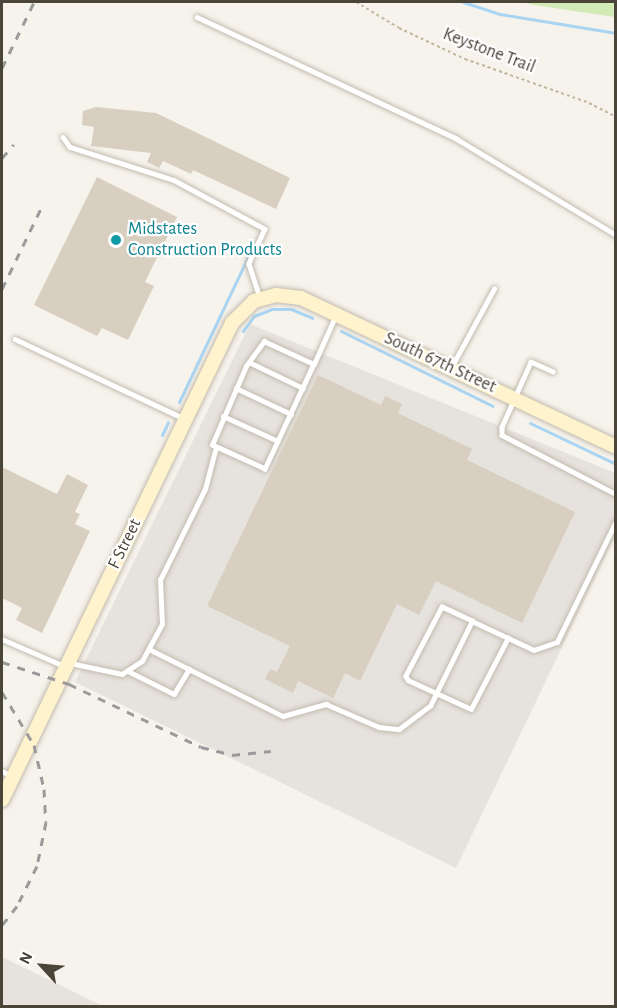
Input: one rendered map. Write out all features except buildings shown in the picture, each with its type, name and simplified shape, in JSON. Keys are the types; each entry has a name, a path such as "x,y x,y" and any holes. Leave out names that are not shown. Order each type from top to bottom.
{"street":[{"name":"South 67th Street","path":"260,298 290,295 336,314 615,447"},
{"name":"F Street","path":"2,800 7,774 67,664 232,323 242,310 260,298"}],"lane":[{"path":"197,16 457,139 615,235"},
{"path":"63,137 70,147 174,180 265,229 249,264 260,298"},
{"path":"450,368 494,290"},
{"path":"314,364 264,340 249,362 211,441 216,447 265,469 314,364 336,314"},
{"path":"15,339 186,419"},
{"path":"249,362 303,387"},
{"path":"553,372 531,362 502,427 507,441 615,494"},
{"path":"236,388 291,414"},
{"path":"223,416 278,441"},
{"path":"2,639 67,664 111,674 128,671 142,661 162,624 160,580 205,489 216,447"},
{"path":"508,638 471,709 408,680 406,676 442,607 534,650 557,642 615,521"},
{"path":"149,649 283,716 331,705 387,729 399,729 423,715 436,694 472,621"},
{"path":"128,671 174,694 189,669"}],"path":[{"name":"Keystone Trail","path":"356,2 399,28 465,59 589,103 615,117"}],"shaded area":[{"path":"250,324 615,473 615,537 456,868 75,682"},
{"path":"2,957 103,1006 2,1006"}],"green space":[{"path":"522,2 615,2 615,17 534,5"}],"waterway":[{"path":"463,2 500,14 616,33"},
{"path":"179,402 248,257"},
{"path":"243,331 254,316 272,309 291,309 312,318"},
{"path":"341,331 493,406"},
{"path":"162,435 168,422"},
{"path":"530,423 616,464"}],"railway":[{"path":"2,68 34,2"},
{"path":"2,158 14,144"},
{"path":"2,289 43,204"},
{"path":"2,662 69,684 201,747 232,755 271,751"},
{"path":"2,692 34,745 44,789 46,822 37,866 17,906 2,925"}],"place":[{"name":"Midstates Construction Products","path":"116,240"}]}
